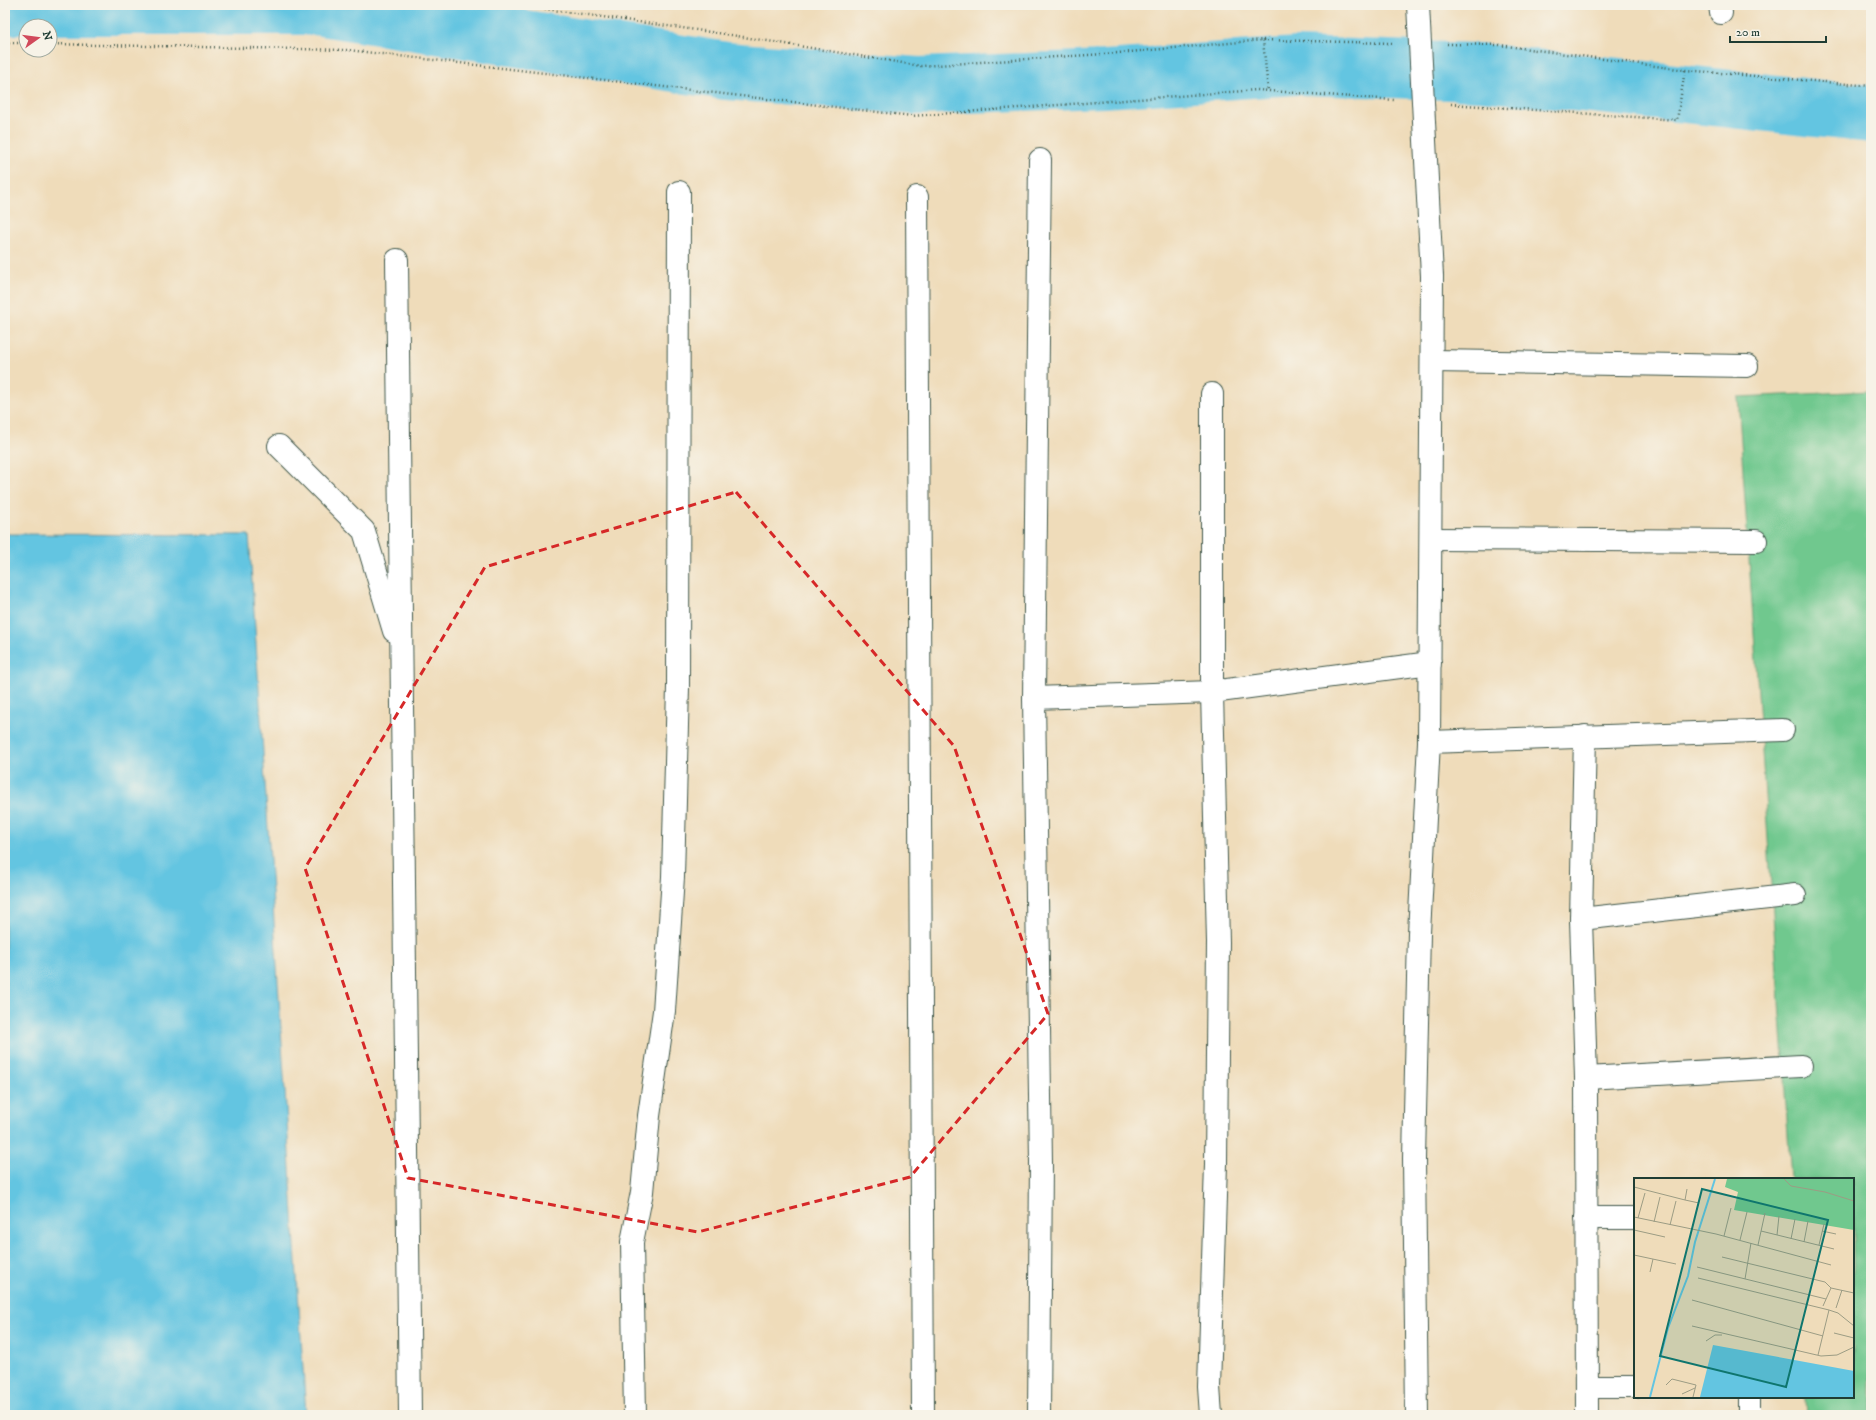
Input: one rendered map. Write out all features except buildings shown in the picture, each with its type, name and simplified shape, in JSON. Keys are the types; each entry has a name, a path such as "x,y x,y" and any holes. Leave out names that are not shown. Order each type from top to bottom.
{"street":[{"path":"1417,1415 1414,1159 1419,933 1428,742 1430,663 1432,361 1432,276 1418,5"},
{"path":"1039,1415 1040,1162 1034,698 1040,160"},
{"path":"635,1415 632,1242 642,1192 649,1116 664,1010 673,869 678,687 679,192"},
{"path":"917,197 923,1415"},
{"path":"397,260 410,1415"},
{"path":"1432,361 1747,366"},
{"path":"1211,1415 1209,1387 1216,1164 1218,950 1212,692 1212,394"},
{"path":"279,446 364,531 402,657"},
{"path":"1430,539 1756,541"},
{"path":"1034,698 1212,692 1430,663"},
{"path":"1428,742 1783,730"},
{"path":"1585,736 1582,919 1586,1078 1587,1415"},
{"path":"1582,919 1795,895"},
{"path":"1586,1078 1800,1066"},
{"path":"1586,1218 1634,1218"},
{"path":"1587,1387 1634,1387"},
{"path":"1749,1398 1749,1415"}],"path":[{"path":"517,5 725,34 921,66 1118,53 1263,40 1396,43"},
{"path":"1263,40 1268,91"},
{"path":"5,43 18,44"},
{"path":"58,44 348,50 912,116 1268,91 1402,100"},
{"path":"1444,44 1499,45 1685,70 1871,86"},
{"path":"1449,104 1678,120 1685,70"}],"highlighted area":[{"path":"736,492 954,746 1048,1014 910,1177 698,1232 408,1178 305,868 485,567"}],"green space":[{"path":"1871,391 1871,1415 1806,1415 1805,1398 1854,1398 1854,1178 1791,1178 1738,397"}],"water":[{"path":"5,534 249,535 306,1415 5,1415"}],"waterway":[{"path":"5,6 316,6 726,71 918,86 1105,79 1296,66 1480,72 1871,114"}]}
